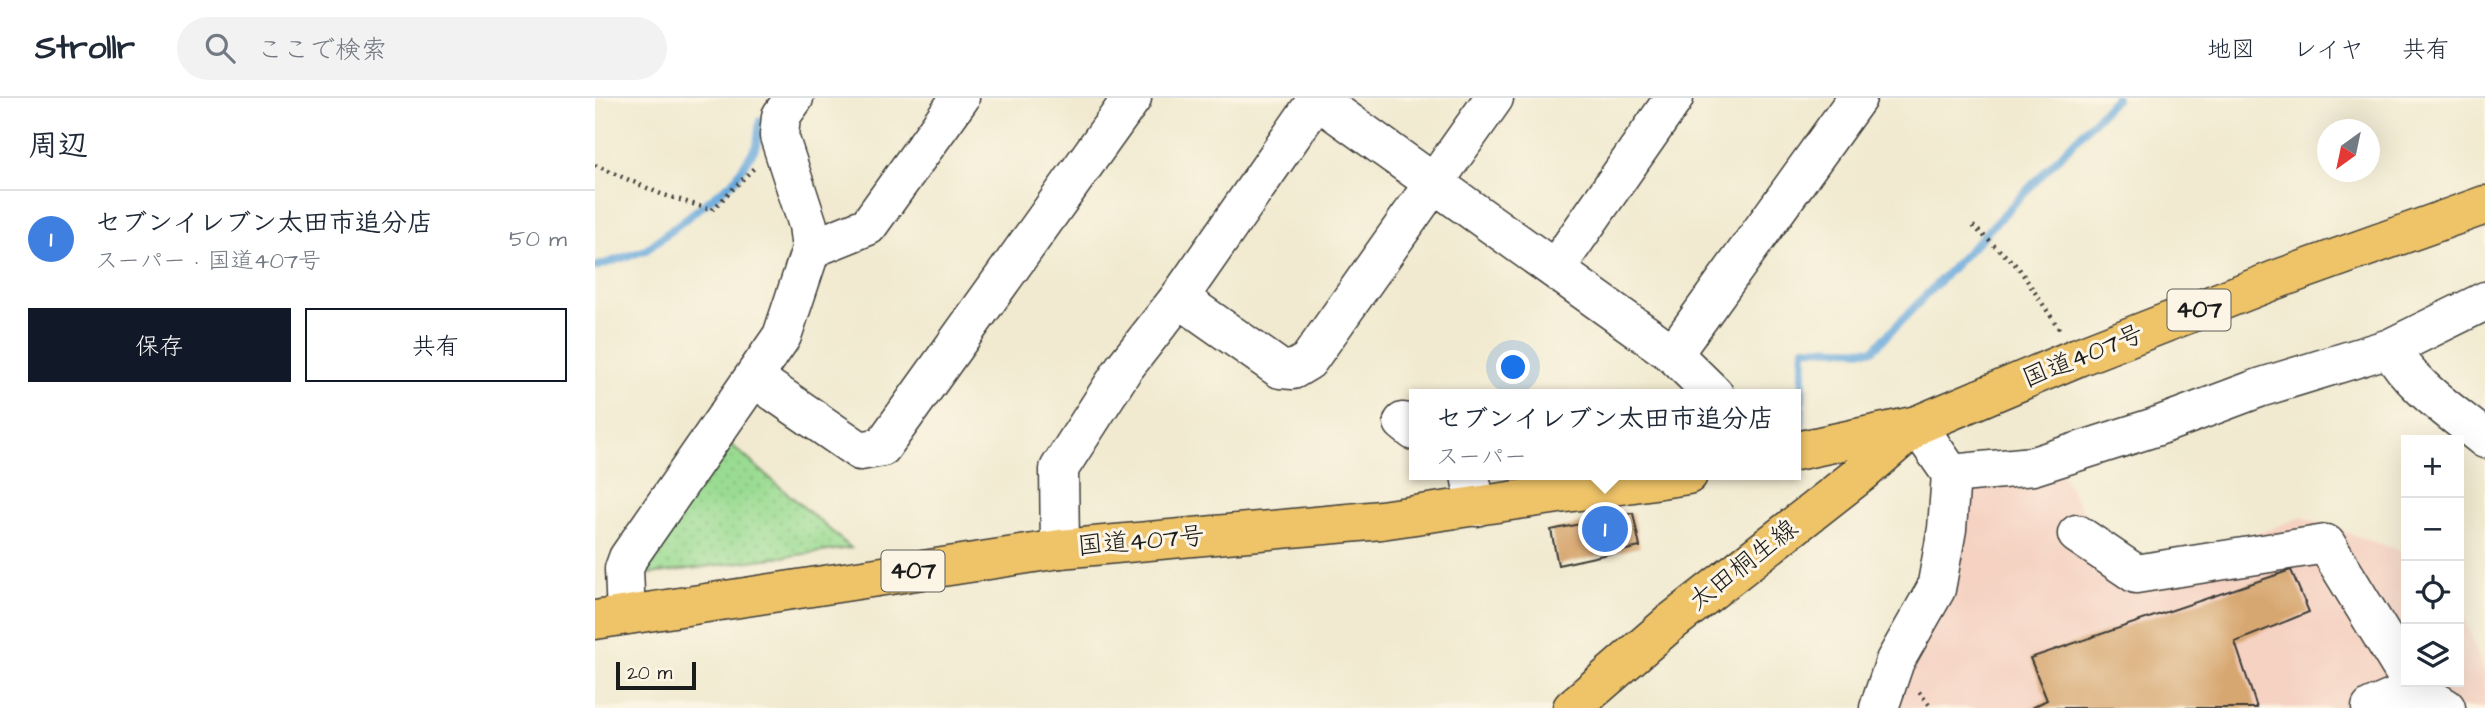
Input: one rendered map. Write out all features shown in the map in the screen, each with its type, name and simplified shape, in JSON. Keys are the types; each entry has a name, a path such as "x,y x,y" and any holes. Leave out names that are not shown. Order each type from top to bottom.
{"main road":[{"name":"国道407号","path":"1801,450 1917,425 2078,357 2276,280 2485,205"},
{"name":"太田桐生線","path":"1572,708 1669,624 1863,472 1917,425"},
{"name":"国道407号","path":"611,617 1060,549 1381,520 1473,491 1621,480"}],"street":[{"path":"811,249 868,226 960,98"},
{"path":"754,377 860,451 882,447 1132,98"},
{"path":"1179,298 1280,369 1293,370 1308,360 1494,98"},
{"path":"1555,269 1674,98"},
{"path":"1674,354 1857,98"},
{"path":"1060,549 1059,469 1124,368 1179,298 1317,99 1674,354 1709,389"},
{"path":"611,617 628,558 782,337 811,249 809,225 780,112"},
{"path":"1951,474 2033,466 2155,427 2259,388 2391,348 2485,301"},
{"path":"2391,348 2417,385 2485,439"},
{"path":"1879,708 1895,662 1936,589 1947,529 1951,474 1917,425"},
{"path":"2077,534 2136,575 2326,544 2419,688 2371,708"}],"path":[{"path":"595,165 661,194 712,209 750,174 780,112"},
{"path":"1973,226 2018,267 2078,357"}],"shaded area":[{"path":"2061,473 2101,542 2146,562 2177,564 2302,517 2401,551 2401,687 2464,687 2464,617 2485,674 2485,708 1882,708 1965,496 1984,484"}],"green space":[{"path":"728,442 851,548 651,574 646,567 649,555"}],"building":[{"path":"1633,513 1640,547 1558,565 1551,530"},
{"path":"2291,570 2309,612 2235,642 2257,708 2031,708 2047,700 2030,658"}],"waterway":[{"path":"1801,427 1804,348 1873,350 2116,98"},
{"path":"595,267 646,250 734,181 757,145 760,121"}],"place":[{"name":"セブンイレブン太田市追分店","path":"1605,529"}]}
